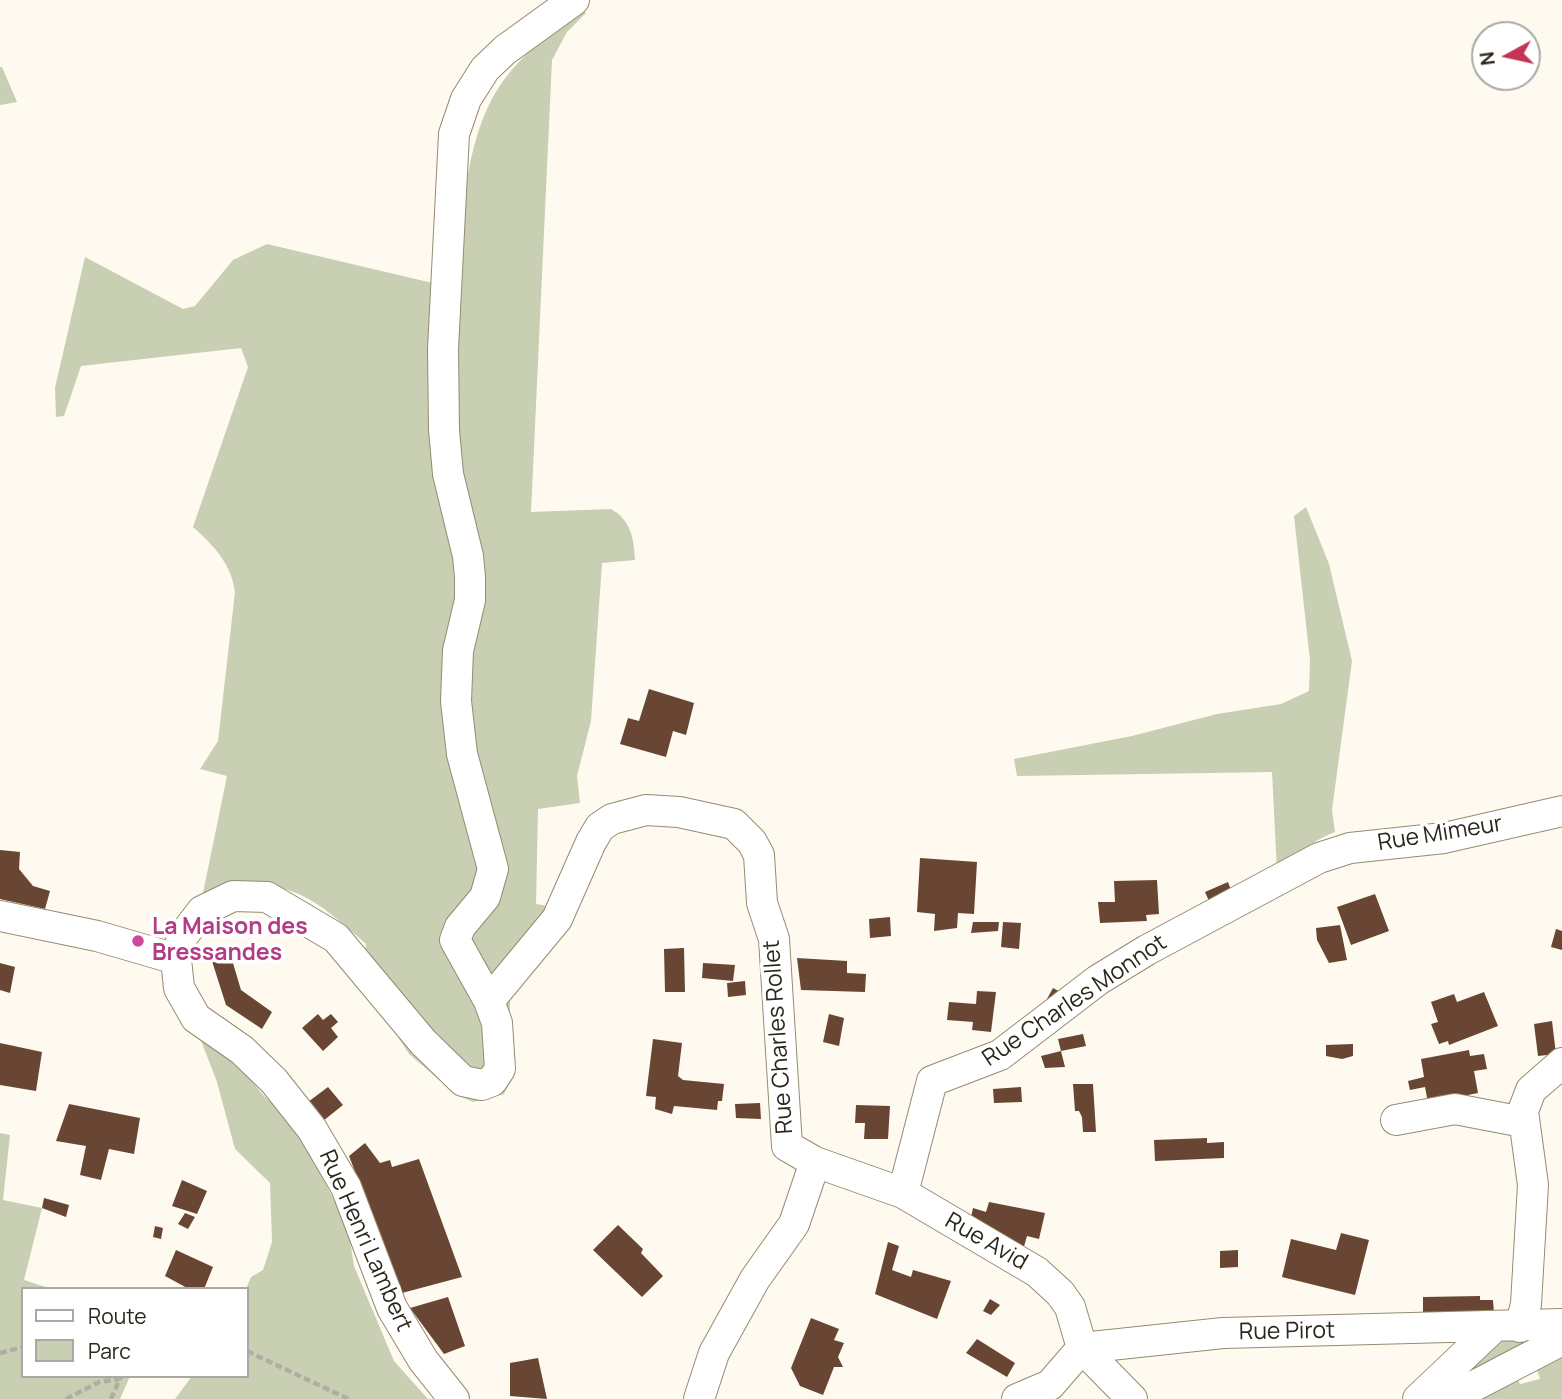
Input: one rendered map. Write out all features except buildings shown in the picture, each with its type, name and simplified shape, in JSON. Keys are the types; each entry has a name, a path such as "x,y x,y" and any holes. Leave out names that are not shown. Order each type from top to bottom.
{"street":[{"path":"0,916 97,936 176,958 182,937 191,923 217,902 250,895 274,900 336,938 423,1042 463,1081 472,1086 492,1081 500,1069 497,1023 489,1001 455,940 460,927 485,897 494,869 462,754 456,701 458,651 470,600 470,577 468,556 448,474 444,430 443,349 454,134 466,99 485,69 505,50 574,0"},
{"name":"Rue Charles Rollet","path":"489,1001 557,919 600,827 612,819 634,811 697,815 734,824 752,842 759,855 762,903 774,939 788,1146"},
{"name":"Rue Mimeur","path":"1319,858 1350,848 1444,838 1562,811"},
{"name":"Rue Charles Monnot","path":"903,1193 932,1081 1000,1055 1098,981 1147,950 1319,858"},
{"name":"Rue Henri Lambert","path":"176,958 179,988 196,1018 242,1050 274,1081 318,1138 346,1187 392,1308 423,1360 454,1399"},
{"path":"1418,1399 1506,1327 1525,1304 1533,1185 1523,1122 1526,1100 1531,1090 1562,1063"},
{"path":"1396,1120 1455,1109 1523,1122"},
{"name":"Rue Avid","path":"788,1146 815,1162 903,1193 1049,1281 1070,1307 1082,1348 1132,1399"},
{"path":"699,1399 714,1353 755,1279 794,1224 815,1162"},
{"name":"Rue Pirot","path":"1082,1348 1223,1333 1562,1324"},
{"path":"1449,1399 1562,1339"},
{"path":"1017,1399 1050,1385 1082,1348"}],"path":[{"path":"0,1353 21,1347"},
{"path":"248,1351 297,1372 348,1399"},
{"path":"66,1399 99,1382 120,1378"},
{"path":"111,1399 120,1378"}],"green space":[{"path":"579,8 586,13 567,32 552,60 531,512 611,509 627,524 634,545 635,560 602,563 591,721 577,776 580,803 538,809 536,904 572,910 546,956 510,993 510,1082 504,1094 473,1102 457,1095 409,1054 361,980 366,944 327,911 293,891 274,887 254,885 203,893 227,776 200,769 218,741 235,592 230,572 220,556 193,527 248,367 241,348 81,366 64,416 56,417 55,388 85,257 183,309 195,306 233,260 267,244 462,290 466,185 478,132 487,108 516,65"},
{"path":"2,67 17,102 0,105"},
{"path":"1306,507 1329,564 1352,661 1332,810 1335,832 1311,845 1277,871 1272,772 1017,776 1014,759 1132,736 1217,714 1281,704 1309,691 1310,660 1294,516"},
{"path":"200,1038 237,1063 264,1096 294,1123 348,1227 354,1266 394,1361 428,1399 175,1399 191,1378 248,1378 247,1287 251,1277 263,1270 272,1242 270,1183 235,1149 217,1082"},
{"path":"0,1133 10,1135 3,1200 42,1208 24,1280 46,1287 21,1287 21,1378 129,1378 120,1399 0,1399"},
{"path":"1561,1332 1465,1383 1464,1369 1497,1338"},
{"path":"1562,1355 1562,1399 1472,1399 1516,1375 1520,1384 1540,1379 1535,1364"}],"place":[{"name":"La Maison des Bressandes","path":"138,941"}]}
